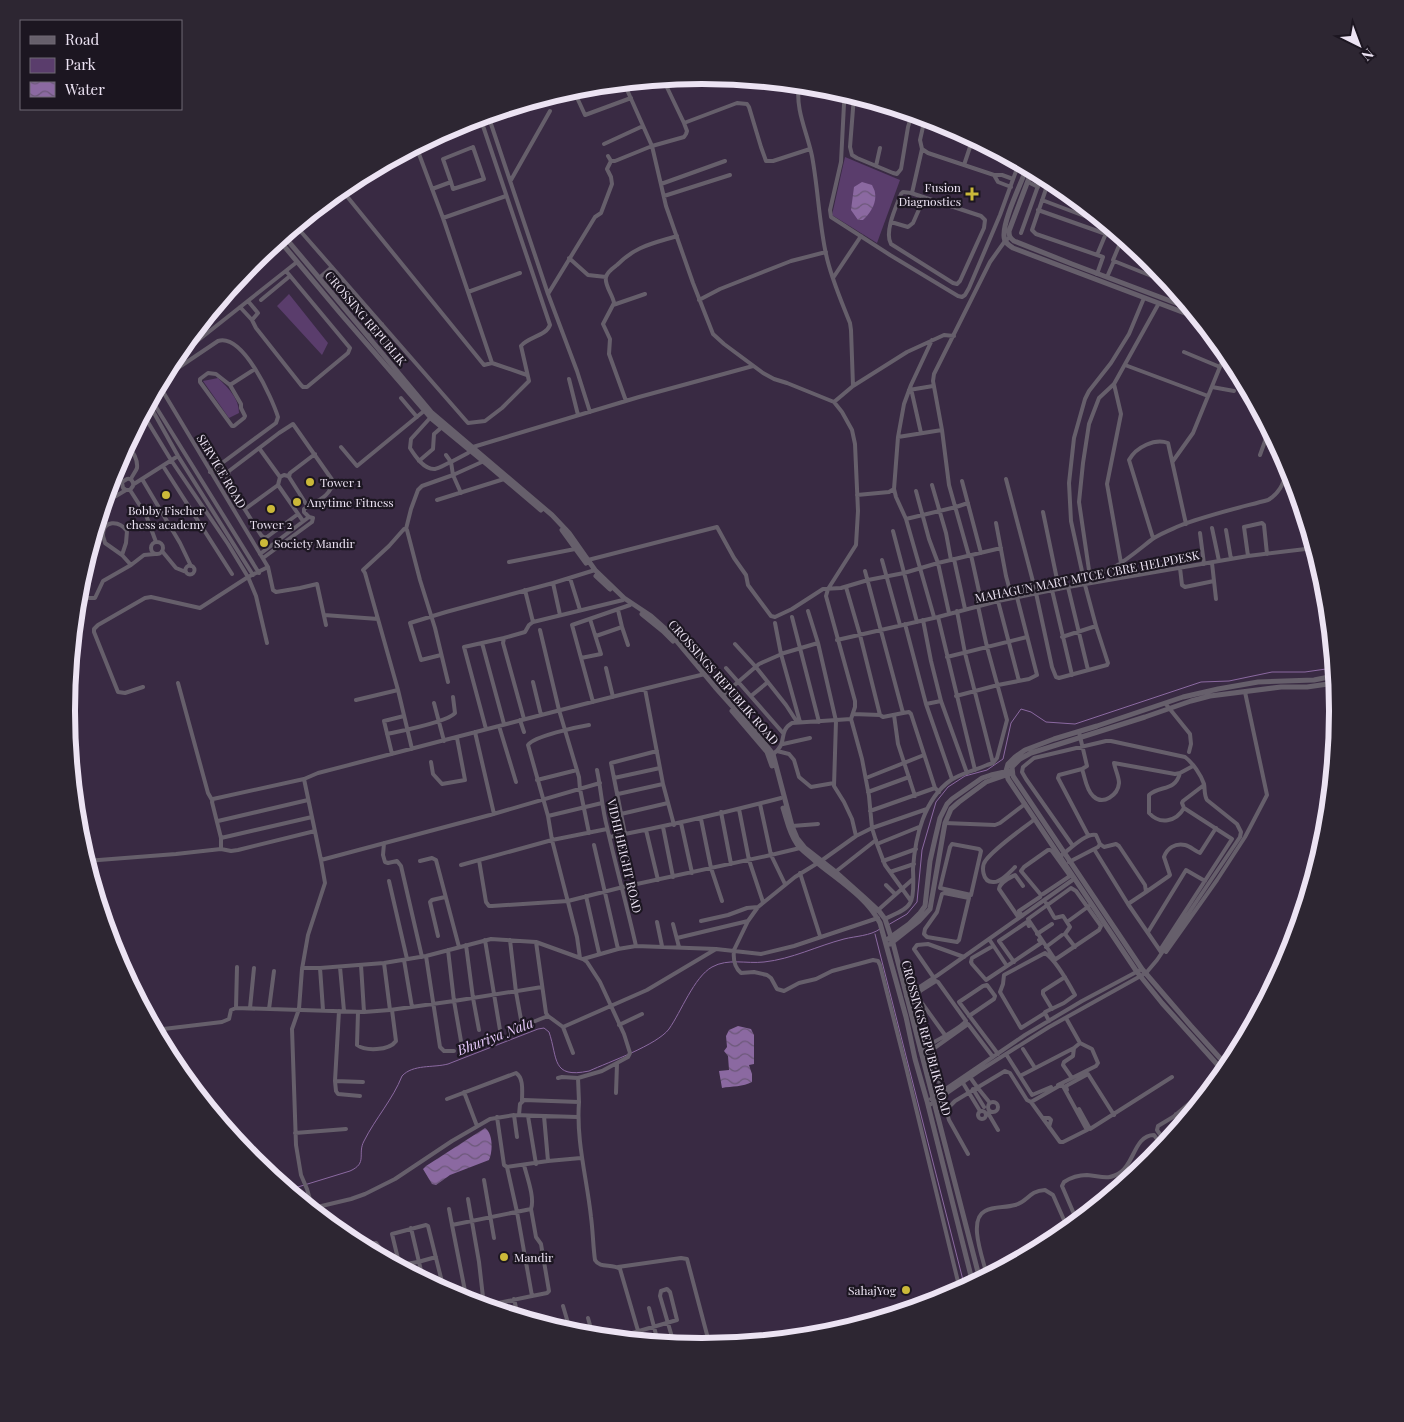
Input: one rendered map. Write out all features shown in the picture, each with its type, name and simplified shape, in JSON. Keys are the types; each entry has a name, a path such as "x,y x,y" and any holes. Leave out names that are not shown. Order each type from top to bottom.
{"street":[{"path":"611,161 686,134 684,123 666,85"},
{"path":"627,88 652,146 664,196 699,300 713,334 753,366 774,379 834,402 842,412 854,438 858,519 856,545 828,589 826,596 854,701 855,707 851,719 866,778 872,828 883,861 912,901"},
{"path":"799,92 799,108 810,149 826,252 833,278 850,323 853,386"},
{"path":"577,97 585,115 631,98"},
{"path":"830,214 841,162 844,101"},
{"path":"684,123 742,102 749,107 766,161 773,161 810,149"},
{"path":"854,103 850,151 854,157 892,173 899,173 902,166 910,119"},
{"path":"511,180 550,111"},
{"path":"490,121 590,412"},
{"path":"300,231 468,423 485,422 529,381 521,346 524,342 547,330 550,325 482,124"},
{"path":"912,194 922,149 920,140 923,125"},
{"path":"604,144 643,126"},
{"path":"964,165 971,145"},
{"path":"473,147 484,179 454,190 451,182 443,159 473,147"},
{"path":"876,166 880,148"},
{"path":"922,149 928,153 994,175 1002,174 1014,179"},
{"path":"419,152 492,363"},
{"path":"608,156 611,161"},
{"path":"548,294 595,217 601,212 612,184 607,169 611,161"},
{"path":"661,184 725,162"},
{"path":"962,296 969,288 1017,169"},
{"path":"1024,174 1007,219 1004,235 1013,248 1186,313"},
{"path":"664,196 730,175"},
{"path":"994,175 998,182 1011,187"},
{"path":"870,811 937,790 952,779 993,763 997,758 1007,720 987,647 970,556 949,485 942,430 933,386 934,374 969,303 990,262 1007,239 1030,177"},
{"path":"432,189 451,182"},
{"path":"1028,182 1038,187"},
{"path":"1021,233 1039,183"},
{"path":"1046,188 1032,227 1033,233 1103,257 1097,274"},
{"path":"906,192 912,194 981,216 985,220 984,228 960,282 957,284 889,241 891,222 901,194 906,192"},
{"path":"346,195 484,365 492,363 527,375"},
{"path":"443,218 506,196"},
{"path":"891,222 908,227 911,226 924,198"},
{"path":"1042,200 1088,217"},
{"path":"1038,210 1103,230"},
{"path":"820,211 830,214 834,219 898,260 958,296 962,296 969,303"},
{"path":"1000,215 1012,224"},
{"path":"1097,255 1106,233"},
{"path":"626,401 610,354 610,339 603,324 613,305 614,299 606,277 622,259 634,250 677,236"},
{"path":"833,278 861,236"},
{"path":"1007,239 1097,274 1176,301"},
{"name":"CROSSING REPUBLIK","path":"288,241 368,336 429,413"},
{"path":"1107,277 1119,244"},
{"path":"283,245 442,427 472,448 484,461 554,522 616,595 663,631 703,675 767,752 791,835 800,848 819,862"},
{"path":"699,300 720,289 791,261 826,252"},
{"path":"569,258 588,275 606,277"},
{"path":"1114,260 1153,276"},
{"path":"196,342 297,262"},
{"path":"319,278 332,267"},
{"path":"240,307 304,387 307,387 348,353 350,348 286,271"},
{"path":"468,292 520,273"},
{"path":"258,293 262,299 290,276"},
{"path":"613,305 646,294"},
{"path":"1006,479 1056,677 1072,675 1107,665 1108,663 1084,585 1071,521 1069,483 1074,438 1085,399 1129,334 1144,298"},
{"path":"248,301 258,314 252,320"},
{"path":"1159,303 1114,384 1099,398 1089,424 1079,502 1089,570 1092,574 1111,570 1160,534 1186,524 1268,500 1274,497 1280,490 1284,479"},
{"path":"368,336 382,324"},
{"path":"834,402 853,386 907,352 944,335 954,336"},
{"path":"178,368 214,343 222,340 232,343 255,369 278,417 277,420 210,472"},
{"path":"932,340 904,404 898,437 894,489 906,519 936,617 975,770"},
{"path":"1184,352 1220,367"},
{"path":"1173,462 1194,432 1222,362"},
{"path":"1125,365 1208,396"},
{"path":"429,413 412,439 410,448 420,461 430,468 437,469 468,453 472,448 578,415 753,366"},
{"path":"230,386 255,369"},
{"path":"208,373 216,374 230,386 241,404 245,416 234,426 232,426 200,382 200,379 208,373"},
{"path":"569,379 578,415"},
{"path":"1114,384 1121,414 1108,484 1121,563"},
{"path":"909,390 933,386"},
{"path":"1212,387 1234,391"},
{"path":"909,390 912,393 921,433"},
{"name":"SERVICE ROAD","path":"163,391 262,556 268,567 273,590 276,592 317,584 324,615"},
{"path":"401,398 417,417"},
{"path":"155,405 258,572"},
{"path":"152,411 250,576 267,643"},
{"path":"341,447 357,466 417,417 429,413"},
{"name":"CROSSINGS REPUBLIK ROAD","path":"429,413 552,515 568,533 594,571 624,598 651,616 669,632 703,675 775,753 792,826 801,843 819,862 876,911 882,920 906,996 920,1050 930,1102 971,1277"},
{"path":"147,420 171,460 250,576"},
{"path":"262,556 312,522 313,518 308,517 304,511 308,506 330,492 332,486 333,481 293,424 229,471 227,478 228,483 264,538 298,514"},
{"path":"420,461 433,449 434,434 442,427"},
{"path":"898,437 942,430"},
{"path":"1260,455 1266,438"},
{"path":"1153,538 1129,460 1132,454 1143,446 1162,441 1168,443 1186,524"},
{"path":"245,509 278,485 280,477 260,448"},
{"path":"131,479 137,468 132,451"},
{"path":"280,477 288,476 315,454"},
{"path":"446,455 451,462 453,475 461,492"},
{"path":"113,497 133,488 134,484 178,456"},
{"path":"448,682 432,617 406,529 418,490 422,486 484,461"},
{"path":"163,466 232,574"},
{"path":"290,473 291,482 308,506"},
{"path":"131,479 127,478 122,482 123,488 128,490 146,515 156,542"},
{"path":"131,479 134,484"},
{"path":"142,479 177,537 194,569 193,573 189,574 176,568 162,551 162,544 156,542"},
{"path":"437,500 504,479"},
{"path":"962,481 981,553"},
{"path":"278,485 303,521"},
{"path":"932,485 965,610"},
{"path":"857,495 889,492 894,489"},
{"path":"916,491 938,563 949,613"},
{"path":"906,519 968,503"},
{"path":"1043,512 1059,589"},
{"path":"262,556 308,517"},
{"path":"122,555 127,531 116,522 112,522 106,527 103,534 105,543 122,555 131,565"},
{"path":"996,523 1012,598"},
{"path":"1248,556 1244,527 1262,523 1264,525 1267,554"},
{"path":"588,560 717,527 746,575 748,585 771,616 775,617 792,609 823,589 846,587 1001,548"},
{"path":"1212,528 1219,561"},
{"path":"406,529 402,530 389,546 363,570 398,690 412,749"},
{"path":"893,530 917,622"},
{"path":"1226,530 1231,559"},
{"path":"1200,533 1204,564"},
{"path":"155,554 151,548 152,544 156,542"},
{"path":"509,562 575,548"},
{"name":"MAHAGUN MART MTCE CBRE HELPDESK","path":"837,640 1036,593 1248,556 1308,549"},
{"path":"85,598 95,598 103,581 144,555 159,554 162,551"},
{"path":"882,560 926,704 952,779"},
{"path":"1212,563 1216,599"},
{"path":"186,572 186,568 191,566"},
{"path":"143,687 125,693 118,692 94,632 98,625 145,598 151,597 202,608 250,576 268,567"},
{"path":"1180,568 1182,585 1185,587 1214,581"},
{"path":"441,655 421,660 410,623 594,571"},
{"path":"865,571 903,713"},
{"path":"570,578 580,610"},
{"path":"553,583 560,615"},
{"path":"846,587 880,715"},
{"path":"1068,587 1088,670"},
{"path":"525,590 533,622"},
{"path":"1052,590 1072,675"},
{"path":"956,696 1037,675 1017,597"},
{"path":"486,729 464,647 525,632 533,622 623,600"},
{"path":"998,601 1019,681"},
{"path":"593,702 572,625 630,605"},
{"path":"618,610 628,644"},
{"path":"808,611 818,643 836,720 834,783 852,819 856,836"},
{"path":"957,611 965,653 993,763"},
{"path":"326,625 324,615 378,619"},
{"path":"792,617 818,722"},
{"path":"581,658 601,654 590,619"},
{"path":"923,620 930,661 941,701 967,773"},
{"path":"775,623 798,722"},
{"path":"1062,637 1096,626"},
{"path":"596,636 622,627"},
{"path":"540,630 559,710 577,770 589,833"},
{"path":"947,657 1027,637"},
{"path":"504,638 524,732"},
{"path":"482,643 504,724"},
{"path":"723,695 755,666 781,654 818,643"},
{"path":"734,644 755,666 798,722"},
{"path":"606,668 613,697"},
{"path":"726,668 783,733"},
{"path":"212,800 304,779 541,714 703,675"},
{"path":"888,939 919,921 930,909 945,824 951,809 986,782 1009,772 1020,759 1080,734 1195,694 1258,682 1306,680 1328,677"},
{"path":"533,682 541,714"},
{"path":"751,696 768,682"},
{"path":"178,683 208,794 212,800 218,821 221,849"},
{"path":"1080,734 1210,696 1281,687 1308,687 1328,684"},
{"path":"645,689 663,784 674,824"},
{"path":"356,700 398,690"},
{"path":"930,1102 962,1083 993,1057 1082,1001 1143,973 1217,880 1245,837 1267,795 1246,692"},
{"path":"388,734 454,715 453,697"},
{"path":"926,704 941,701"},
{"path":"434,703 444,741"},
{"path":"1165,703 1190,734 1191,744 1189,752"},
{"path":"302,968 384,963 424,956 485,940 536,942 582,958 636,946 734,950 761,954 882,920 906,908 912,901 919,827 937,790 911,714 908,712 883,717 880,715 853,714"},
{"path":"894,715 898,744 915,796"},
{"path":"392,754 384,721 404,716"},
{"path":"783,744 783,733 789,725 798,722 851,719"},
{"path":"558,1078 578,1078 597,1073 617,1064 628,1057 630,1053 595,973 582,958 552,840 548,816 528,747 529,743 546,736 589,725"},
{"path":"499,726 516,782"},
{"path":"475,732 494,814"},
{"path":"1080,734 1088,763 1086,768 1059,775 1058,778 1088,835"},
{"path":"431,762 433,774 442,784 465,780 457,738"},
{"path":"775,753 783,744 810,738"},
{"path":"1073,846 1026,779 1022,770 1028,762 1034,758 1111,741 1182,756 1189,760 1204,785 1207,800 1240,828 1241,832 1240,837 1161,952"},
{"path":"626,834 611,765 612,762 657,751"},
{"path":"775,753 789,754 794,760 799,777 812,787 834,783"},
{"path":"866,778 924,755"},
{"path":"1082,769 1091,793 1097,798 1104,799 1115,793 1118,783 1114,763 1171,774 1180,773 1193,766"},
{"path":"614,778 660,768"},
{"path":"538,780 577,770"},
{"name":"VIDHI HEIGHT ROAD","path":"597,770 607,829 623,887 636,946"},
{"path":"1009,772 1074,879 1090,906 1100,924 1100,928 1056,959 1054,958 1028,919 1073,888 1090,906 1143,973 1222,1060"},
{"path":"1009,772 1025,804 1060,856 1070,876 1043,894 1039,893 1021,870 1048,850 1052,851 1060,856 1070,862 1162,1003 1218,1066"},
{"path":"888,939 909,924 925,906 929,867 935,839 940,818 947,804 982,778 1009,772"},
{"path":"1180,773 1179,779 1172,785 1156,790 1149,795 1148,810 1150,815 1156,819 1170,821 1184,808"},
{"path":"868,792 909,777"},
{"path":"304,779 325,883 308,935 302,968 299,1009 292,1029 294,1133 303,1180 310,1200"},
{"path":"321,860 494,814 600,783"},
{"path":"618,794 663,784"},
{"path":"930,1102 942,1092 974,1072 1154,966 1232,839 1184,808 1183,801 1204,785"},
{"path":"610,837 701,819 720,812 781,798"},
{"path":"218,821 308,800"},
{"path":"621,814 668,803"},
{"path":"548,816 602,804"},
{"path":"760,804 772,855 785,884"},
{"path":"945,824 995,825 1025,804"},
{"path":"739,809 749,860 763,902"},
{"path":"927,809 872,828 856,836 785,884 763,902 748,921 734,950 734,961 740,973 754,972 769,976 777,989 781,991 802,982 816,979 832,970 850,965 876,960 880,965 958,1283"},
{"path":"720,812 731,864"},
{"path":"221,838 312,817"},
{"path":"701,819 711,868 722,901"},
{"path":"1015,867 994,882 990,882 987,879 982,870 983,865 992,853 1035,820"},
{"path":"681,823 692,873"},
{"path":"792,826 818,824"},
{"path":"663,827 674,877"},
{"path":"834,873 876,842 919,827"},
{"path":"1128,904 1170,875 1164,856 1168,848 1184,844 1200,853 1216,828"},
{"path":"461,864 552,840 607,829"},
{"path":"646,830 658,880"},
{"path":"93,861 221,849 231,851 315,831"},
{"path":"1060,856 1088,835 1094,834 1104,848 1116,844 1119,846 1145,885 1146,892"},
{"path":"384,843 384,862 397,861 401,866 424,956 441,1049 444,1052 454,1050"},
{"path":"952,844 978,848 981,851 971,895 940,888 943,877 946,860 952,844"},
{"path":"1070,862 1100,844"},
{"path":"594,845 618,949"},
{"path":"479,860 486,902 489,906 568,901 800,848"},
{"path":"883,861 916,849"},
{"path":"1094,849 1161,952"},
{"path":"938,858 946,860"},
{"path":"420,861 435,859 459,947"},
{"path":"890,872 914,864"},
{"path":"1148,932 1186,870 1205,881"},
{"path":"800,873 820,936"},
{"path":"1019,915 999,889 999,886 1015,875 1023,886"},
{"path":"936,876 943,877"},
{"path":"876,911 913,879"},
{"path":"1019,915 1074,879"},
{"path":"389,881 406,959 412,1007"},
{"path":"886,885 895,894"},
{"path":"1046,892 1050,896"},
{"path":"944,893 969,898 957,942 938,940 925,936 925,929 937,912 942,894 944,893"},
{"path":"586,896 599,953"},
{"path":"438,936 430,902 445,897"},
{"path":"906,996 995,935 1040,897"},
{"path":"1043,901 1054,917 1063,916 1070,927 1065,934 1074,947"},
{"path":"1067,922 1090,906"},
{"path":"701,921 728,915 747,908 758,907"},
{"path":"930,909 937,912"},
{"path":"677,938 748,921"},
{"path":"657,922 662,946"},
{"path":"993,946 972,958 971,962 986,980 1041,943 1027,922 999,941"},
{"path":"673,924 679,947"},
{"path":"1037,934 1052,924"},
{"path":"995,935 1014,962"},
{"path":"1046,947 1062,936"},
{"name":"CROSSINGS REPUBLIK ROAD","path":"888,939 904,1018 915,1059 930,1102 978,1273"},
{"path":"989,939 1007,966"},
{"path":"485,940 500,1030"},
{"path":"510,940 522,1025"},
{"path":"536,942 548,1016 563,1027 573,1053"},
{"path":"934,978 914,949 917,945 928,944 964,957"},
{"path":"466,945 479,1030"},
{"path":"563,1027 646,990 716,949"},
{"path":"448,950 461,1041"},
{"path":"1045,953 1065,977 1075,995 1021,1028 1000,994 1004,974 1045,953"},
{"path":"358,1012 357,1045 359,1047 372,1049 395,1044 384,963"},
{"path":"361,965 364,1012"},
{"path":"340,966 344,1011"},
{"path":"236,1008 237,967"},
{"path":"250,1008 254,968"},
{"path":"320,968 323,1010"},
{"path":"269,1009 274,970"},
{"path":"1052,1009 1043,991 1065,977"},
{"path":"920,1050 945,1035 963,1024 966,1021 936,981 920,991 918,995 945,1035"},
{"path":"969,1016 994,999 995,996 987,985 959,1002 969,1016 998,1054"},
{"path":"162,1029 222,1022 229,1019 232,1010 236,1008 364,1012 391,1010 542,987"},
{"path":"1082,1001 1086,1007"},
{"path":"339,1011 336,1091 337,1093 360,1096"},
{"path":"1045,1013 1049,1021"},
{"path":"619,1025 642,1014"},
{"path":"513,1030 548,1016"},
{"path":"895,1021 904,1018"},
{"path":"1006,1054 1032,1095 1096,1066 1098,1064 1092,1050 1080,1043 1066,1018"},
{"path":"942,1092 932,1050 968,1024 993,1057"},
{"path":"1020,1076 1080,1043"},
{"path":"1072,1078 1063,1064 1073,1056 1074,1048"},
{"path":"1023,1049 1035,1068"},
{"path":"616,1093 617,1064"},
{"path":"968,1154 948,1120 947,1113 950,1105 968,1092 1003,1072 1010,1073 1027,1100 1031,1102 1062,1142 1087,1130 1063,1086 1059,1086 1031,1102"},
{"path":"447,1099 518,1073 521,1079 522,1101 519,1115"},
{"path":"1114,1115 1088,1074 1066,1086 1090,1129 1114,1115 1172,1078"},
{"path":"970,1077 982,1109"},
{"path":"578,1078 581,1158 591,1217 594,1260 600,1265 618,1268 681,1258 688,1259 707,1338"},
{"path":"335,1081 363,1082"},
{"path":"962,1083 982,1109 988,1113 998,1130"},
{"path":"975,1088 990,1103 995,1103 998,1106 994,1113 988,1113"},
{"path":"464,1092 476,1126"},
{"path":"522,1101 579,1102"},
{"path":"1161,1136 1157,1130 1158,1126 1192,1101"},
{"path":"988,1113 990,1103"},
{"path":"1176,1114 1178,1118"},
{"path":"514,1115 517,1137"},
{"path":"319,1207 365,1194 409,1171 476,1126 497,1117 519,1115 578,1117"},
{"path":"528,1116 536,1164"},
{"path":"544,1116 548,1161"},
{"path":"497,1117 504,1165 507,1167 517,1212 532,1296"},
{"path":"294,1133 346,1129"},
{"path":"1074,1215 1062,1186 1064,1182 1079,1176 1106,1178 1120,1173 1130,1163 1139,1144 1150,1135 1154,1135 1158,1140"},
{"path":"507,1167 581,1158"},
{"path":"497,1304 549,1291 541,1244 536,1236 532,1198 524,1165"},
{"path":"484,1180 494,1238"},
{"path":"986,1269 976,1224 982,1212 1019,1204 1039,1190 1045,1190 1052,1195 1065,1222"},
{"path":"468,1199 483,1298"},
{"path":"449,1209 465,1291"},
{"path":"452,1225 532,1209"},
{"path":"398,1259 393,1233 426,1225 428,1226 442,1281"},
{"path":"411,1228 421,1271"},
{"path":"970,1243 979,1242"},
{"path":"972,1250 980,1248"},
{"path":"406,1263 436,1257"},
{"path":"618,1268 621,1272 639,1335"},
{"path":"631,1334 654,1328 668,1323 678,1319 670,1292 667,1290 661,1291 660,1294 668,1323 672,1337"},
{"path":"514,1299 517,1310"},
{"path":"563,1306 568,1323"},
{"path":"648,1308 656,1337"},
{"path":"588,1318 591,1328"}],"green space":[{"path":"845,157 900,180 877,243 832,215"},
{"path":"289,294 328,343 322,355 277,306"},
{"path":"218,378 232,394 239,408 239,413 229,418 203,381"}],"water":[{"path":"862,182 872,185 875,192 875,201 866,218 858,220 851,210 854,187"},
{"path":"738,1026 751,1029 754,1035 754,1064 749,1065 752,1082 741,1086 722,1088 719,1071 729,1070 728,1056 724,1051 727,1047 726,1036 729,1030"},
{"path":"485,1128 490,1134 491,1142 489,1160 450,1175 436,1185 432,1184 423,1169"}],"waterway":[{"path":"888,925 907,914 917,902 922,850 936,802 948,787 965,776 987,770 1003,759 1011,723 1021,709 1031,712 1046,722 1075,724 1201,682 1229,681 1272,672 1305,672 1328,669"},
{"name":"Bhuriya Nala","path":"296,1188 350,1171 359,1165 362,1146 368,1133 394,1093 402,1076 407,1072 424,1067 448,1064 544,1028 549,1032 558,1064 562,1069 577,1073 589,1071 644,1047 663,1035 674,1022 699,979 705,972 718,964 774,960 880,929"},
{"path":"875,934 963,1280"}],"place":[{"name":"Fusion Diagnostics","path":"972,194"},
{"name":"Tower 1","path":"310,482"},
{"name":"Bobby Fischer chess academy","path":"166,495"},
{"name":"Anytime Fitness","path":"297,502"},
{"name":"Tower 2","path":"271,509"},
{"name":"Society Mandir","path":"264,543"},
{"name":"Mandir","path":"504,1257"},
{"name":"SahajYog","path":"906,1290"}]}
